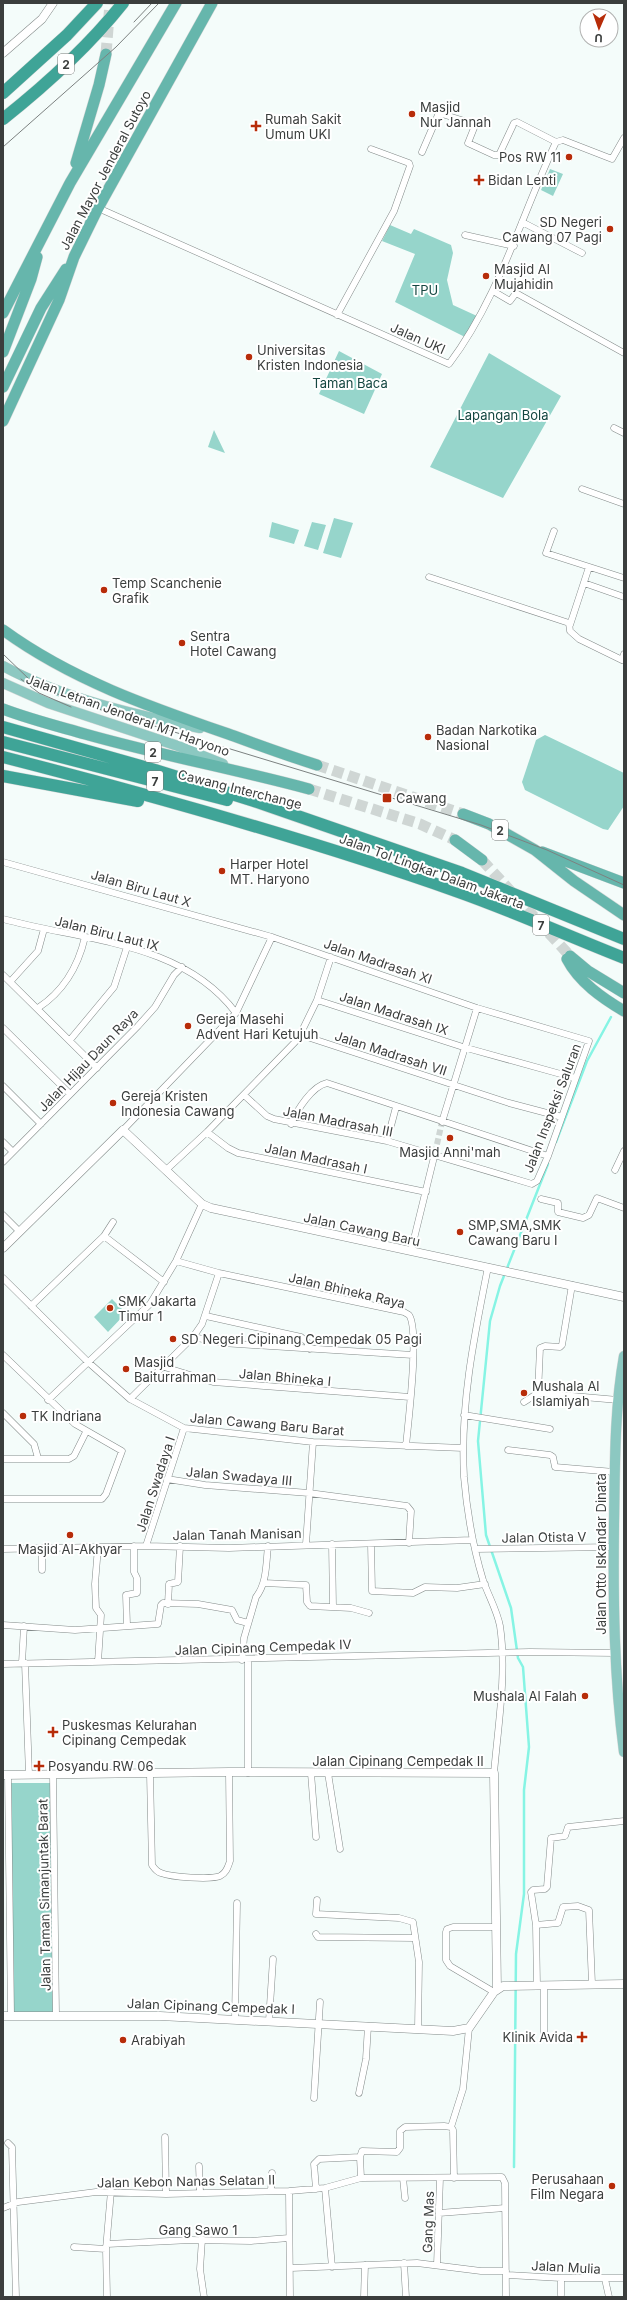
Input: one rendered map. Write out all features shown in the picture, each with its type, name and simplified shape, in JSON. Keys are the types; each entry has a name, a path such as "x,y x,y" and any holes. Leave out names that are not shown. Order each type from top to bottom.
{"highway":[{"name":"2","path":"3,93 67,36 97,3"},
{"name":"2","path":"3,119 67,64 94,38 123,3"},
{"name":"Jalan Mayor Jenderal Sutoyo","path":"3,313 40,244 70,183 176,3"},
{"name":"Jalan Mayor Jenderal Sutoyo","path":"3,421 60,300 74,257 98,208 212,3"},
{"name":"Jalan Mayor Jenderal Sutoyo","path":"70,183 94,103 106,54"},
{"path":"3,352 31,279 40,244"},
{"path":"3,387 42,308 74,257"},
{"name":"Jalan Letnan Jenderal MT Haryono","path":"3,630 34,651 100,686 164,712 317,765"},
{"name":"Jalan Letnan Jenderal MT Haryono","path":"3,709 35,720 158,754 244,772 309,789"},
{"path":"3,727 178,776 306,820"},
{"name":"Cawang Interchange","path":"3,742 306,820"},
{"name":"7","path":"3,758 250,825"},
{"path":"3,776 113,796 250,825"},
{"name":"2","path":"463,814 489,824 535,850 586,889 624,915"},
{"name":"Jalan Tol Lingkar Dalam Jakarta","path":"306,820 462,873 624,939"},
{"name":"Jalan Tol Lingkar Dalam Jakarta","path":"250,825 342,853 457,892 624,958"},
{"path":"455,840 482,860"},
{"path":"535,850 560,858 624,884"},
{"name":"2","path":"586,889 624,906"},
{"path":"624,993 568,957 574,969 596,992 624,1011"}],"main road":[{"name":"Jalan Letnan Jenderal MT Haryono","path":"3,666 20,675 94,702 235,736"},
{"name":"Jalan Letnan Jenderal MT Haryono","path":"3,683 48,703 178,746 244,772"},
{"name":"Jalan Otto Iskandar Dinata","path":"624,1356 618,1400 614,1472 613,1547 615,1653 618,1706 624,1752"}],"street":[{"path":"3,54 42,19 53,3"},
{"path":"422,152 438,115 442,114 472,123 474,128 468,143 496,156 498,155 514,123 517,122 556,142 563,140 612,159 624,138"},
{"name":"Jalan UKI","path":"98,208 449,364 493,291 514,246 522,222 556,142"},
{"path":"337,315 394,211 410,166 409,163 371,149"},
{"path":"522,222 582,253"},
{"path":"465,234 514,246"},
{"path":"493,291 510,301 516,293 624,353"},
{"path":"614,428 624,433"},
{"path":"582,489 624,504"},
{"path":"554,531 546,553 624,578"},
{"path":"589,567 570,625 570,631 579,639 623,658"},
{"path":"429,578 570,625"},
{"path":"584,583 624,597"},
{"name":"Jalan Biru Laut X","path":"3,862 272,937"},
{"name":"Jalan Biru Laut IX","path":"3,919 148,952 182,967 214,990 228,1002 236,1013"},
{"path":"10,982 38,951 44,929"},
{"path":"38,1008 48,1001 75,968 80,959 85,937"},
{"path":"3,1248 123,1130 236,1013 272,937"},
{"name":"Jalan Madrasah XI","path":"272,937 477,1008 588,1041"},
{"path":"70,1040 111,992 126,947"},
{"path":"166,1170 244,1095 301,1035 317,1000 331,957"},
{"name":"Jalan Hijau Daun Raya","path":"3,1162 97,1068 155,1007 174,975 182,967"},
{"path":"3,975 97,1068"},
{"name":"Jalan Madrasah IX","path":"317,1000 463,1047 575,1078"},
{"path":"442,1122 463,1047 477,1008"},
{"path":"3,1028 70,1094"},
{"name":"Jalan Madrasah VII","path":"301,1035 452,1084 562,1117"},
{"name":"Jalan Inspeksi Saluran","path":"535,1183 548,1156 588,1041"},
{"path":"291,1124 298,1110 326,1083 548,1156"},
{"path":"3,1086 41,1124"},
{"name":"Jalan Madrasah III","path":"244,1095 267,1116 291,1124 387,1141 435,1153 530,1184 535,1183"},
{"path":"387,1141 396,1107"},
{"name":"Jalan Cawang Baru","path":"123,1130 202,1204 211,1208 262,1220 514,1272 624,1297"},
{"name":"Jalan Madrasah I","path":"207,1132 228,1148 238,1153 426,1192"},
{"path":"3,1142 13,1152"},
{"path":"615,1170 624,1151"},
{"path":"411,1251 435,1153"},
{"path":"541,1199 558,1203 557,1211 583,1218 589,1215 597,1198 624,1208"},
{"path":"48,1400 150,1304 176,1261 202,1204"},
{"path":"3,1215 19,1231"},
{"path":"32,1306 104,1236 113,1222"},
{"path":"104,1236 164,1282"},
{"name":"Jalan Bhineka Raya","path":"176,1261 219,1273 404,1312 412,1319 413,1355 406,1446"},
{"path":"488,1267 471,1350 464,1415 463,1448 464,1477 472,1540 485,1584 499,1621 501,1687 494,1773"},
{"path":"130,1399 161,1366 193,1336 206,1316 219,1273"},
{"name":"Jalan Cawang Baru Barat","path":"3,1278 88,1362 130,1399 184,1428 313,1442 463,1448"},
{"path":"538,1392 540,1348 542,1346 558,1348 562,1346 572,1285"},
{"path":"206,1316 301,1337 307,1342 310,1349"},
{"path":"193,1336 222,1344 413,1355"},
{"path":"3,1355 48,1400 86,1432 122,1451 106,1494 102,1499 3,1499"},
{"name":"Jalan Bhineka I","path":"161,1366 213,1382 410,1397"},
{"path":"524,1402 538,1392 618,1400"},
{"path":"3,1413 34,1444 38,1458"},
{"path":"464,1415 550,1429"},
{"name":"Jalan Swadaya I","path":"146,1546 184,1428"},
{"path":"3,1459 72,1458 86,1432"},
{"path":"306,1544 313,1442"},
{"path":"508,1450 550,1455 553,1458 555,1467 614,1472"},
{"name":"Jalan Swadaya III","path":"167,1480 206,1485 309,1493 407,1506 411,1511 409,1543"},
{"name":"Jalan Tanah Manisan","path":"3,1549 134,1546 268,1546 472,1540"},
{"path":"332,1544 333,1607"},
{"path":"371,1544 372,1591 413,1592 425,1587 457,1588 485,1584"},
{"path":"127,1625 126,1595 137,1594 137,1578 134,1572 134,1546"},
{"path":"168,1604 169,1584 178,1582 180,1546"},
{"path":"242,1660 248,1623 256,1597 261,1593 264,1583 268,1546"},
{"path":"98,1547 95,1584 96,1610 101,1614 98,1662"},
{"name":"Jalan Otista V","path":"475,1549 613,1547"},
{"path":"42,1548 42,1570"},
{"path":"264,1583 305,1585 308,1606 351,1608 369,1613"},
{"path":"3,1625 75,1630 100,1630 122,1628 127,1625 159,1624 160,1605 168,1604 213,1606 232,1610 237,1620 248,1623"},
{"path":"24,1626 24,1663 30,1775"},
{"name":"Jalan Cipinang Cempedak IV","path":"3,1664 242,1660 530,1652 615,1653"},
{"path":"248,1659 248,1773"},
{"path":"150,1774 152,1865 160,1873 174,1876 211,1877 223,1874 228,1869 230,1861 229,1772"},
{"name":"Jalan Cipinang Cempedak II","path":"6,1775 229,1772 494,1773 495,1990"},
{"path":"311,1773 316,1837"},
{"path":"328,1773 340,1849"},
{"path":"6,1775 7,2016"},
{"name":"Jalan Taman Simanjuntak Barat","path":"53,1775 56,2015"},
{"path":"544,2034 537,1986 536,1925 531,1892 533,1890 545,1889 547,1887 552,1838 565,1836 568,1827 624,1821"},
{"path":"316,1900 316,1914 399,1918 413,1922 414,1938 419,1962 418,2029"},
{"path":"235,2020 237,1903"},
{"path":"536,1925 558,1923 563,1907 578,1906 589,1910 592,1984"},
{"path":"495,1927 454,1927 447,1929 446,1932 448,1963 495,1990"},
{"path":"316,1934 318,1937 332,1938 414,1938"},
{"path":"269,2021 273,1959"},
{"path":"454,2178 453,2130 451,2127 463,2089 469,2028 495,1990 512,1985 537,1986 624,1984"},
{"path":"314,2098 320,2002"},
{"name":"Jalan Cipinang Cempedak I","path":"7,2016 100,2014 318,2023 453,2031 469,2028"},
{"path":"359,2093 366,2059 368,2026"},
{"path":"361,2178 360,2157 362,2151 397,2152 400,2148 401,2128 422,2126 451,2127"},
{"path":"165,2137 166,2194"},
{"path":"8,2143 12,2147 16,2297"},
{"path":"316,2189 314,2164 316,2161 360,2157"},
{"path":"199,2166 200,2194"},
{"path":"271,2191 272,2173"},
{"path":"289,2191 325,2188 361,2178 504,2178 506,2297"},
{"path":"403,2178 405,2198"},
{"name":"Gang Mas","path":"437,2265 440,2178"},
{"path":"325,2188 332,2267"},
{"name":"Jalan Kebon Nanas Selatan II","path":"3,2208 14,2203 110,2192 200,2194 289,2191 289,2238 291,2268 290,2297"},
{"path":"107,2297 106,2246 110,2192"},
{"path":"439,2213 505,2208"},
{"name":"Gang Sawo 1","path":"74,2247 202,2239 251,2241 289,2238"},
{"path":"202,2239 200,2269 204,2297"},
{"path":"404,2263 406,2297"},
{"name":"Jalan Mulia","path":"291,2268 404,2263 561,2278 605,2280 624,2278"},
{"path":"364,2297 365,2265"},
{"path":"561,2278 561,2295"},
{"path":"605,2280 609,2297"}],"green space":[{"path":"550,169 563,174 553,196 541,190"},
{"name":"TPU","path":"390,225 411,234 414,229 451,245 453,253 447,280 453,305 477,316 465,337 395,302 415,254 382,241"},
{"name":"Taman Baca","path":"339,351 382,374 364,414 319,394"},
{"name":"Lapangan Bola","path":"489,353 561,396 503,498 430,467"},
{"path":"214,430 225,453 208,447"},
{"path":"334,518 353,523 341,558 323,553"},
{"path":"272,522 299,530 294,544 269,537"},
{"path":"312,522 326,525 318,550 304,546"},
{"path":"545,735 624,773 624,806 608,830 603,829 525,790 522,782 536,740"},
{"path":"112,1299 126,1313 108,1332 94,1317"},
{"path":"10,1783 52,1783 54,2014 12,2014"}],"waterway":[{"path":"556,1142 587,1061 611,1017"},
{"path":"514,2167 516,1954 524,1894 524,1790 529,1747 523,1667 518,1658 511,1608 486,1535 478,1441 490,1321 500,1286 548,1164"}],"tunnel":[{"path":"106,54 110,3"},
{"path":"317,765 463,814"},
{"path":"309,789 420,824 455,840"},
{"path":"482,860 570,956"},
{"path":"435,1153 442,1122"}],"tram line":[{"path":"134,22 152,3"},
{"path":"3,147 116,47 159,3"},
{"path":"3,654 31,681 72,701 481,825 547,850 624,885"},
{"path":"21,679 39,693 71,707"}],"place":[{"name":"Masjid Nur Jannah","path":"412,114"},
{"name":"Rumah Sakit Umum UKI","path":"256,126"},
{"name":"Pos RW 11","path":"569,157"},
{"name":"Bidan Lenti","path":"479,180"},
{"name":"SD Negeri Cawang 07 Pagi","path":"610,229"},
{"name":"Masjid Al Mujahidin","path":"486,276"},
{"name":"Universitas Kristen Indonesia","path":"249,357"},
{"name":"Temp Scanchenie Grafik","path":"104,590"},
{"name":"Sentra Hotel Cawang","path":"182,643"},
{"name":"Badan Narkotika Nasional","path":"428,737"},
{"name":"Cawang","path":"387,798"},
{"name":"Harper Hotel MT. Haryono","path":"222,871"},
{"name":"Gereja Masehi Advent Hari Ketujuh","path":"188,1026"},
{"name":"Gereja Kristen Indonesia Cawang","path":"113,1103"},
{"name":"Masjid Anni'mah","path":"450,1138"},
{"name":"SMP,SMA,SMK Cawang Baru I","path":"460,1232"},
{"name":"SMK Jakarta Timur 1","path":"110,1308"},
{"name":"SD Negeri Cipinang Cempedak 05 Pagi","path":"173,1339"},
{"name":"Masjid Baiturrahman","path":"126,1369"},
{"name":"Mushala Al Islamiyah","path":"524,1393"},
{"name":"TK Indriana","path":"23,1416"},
{"name":"Masjid Al-Akhyar","path":"70,1535"},
{"name":"Mushala Al Falah","path":"585,1696"},
{"name":"Puskesmas Kelurahan Cipinang Cempedak","path":"53,1732"},
{"name":"Posyandu RW 06","path":"39,1766"},
{"name":"Klinik Avida","path":"582,2037"},
{"name":"Arabiyah","path":"123,2040"},
{"name":"Perusahaan Film Negara","path":"612,2186"}]}
